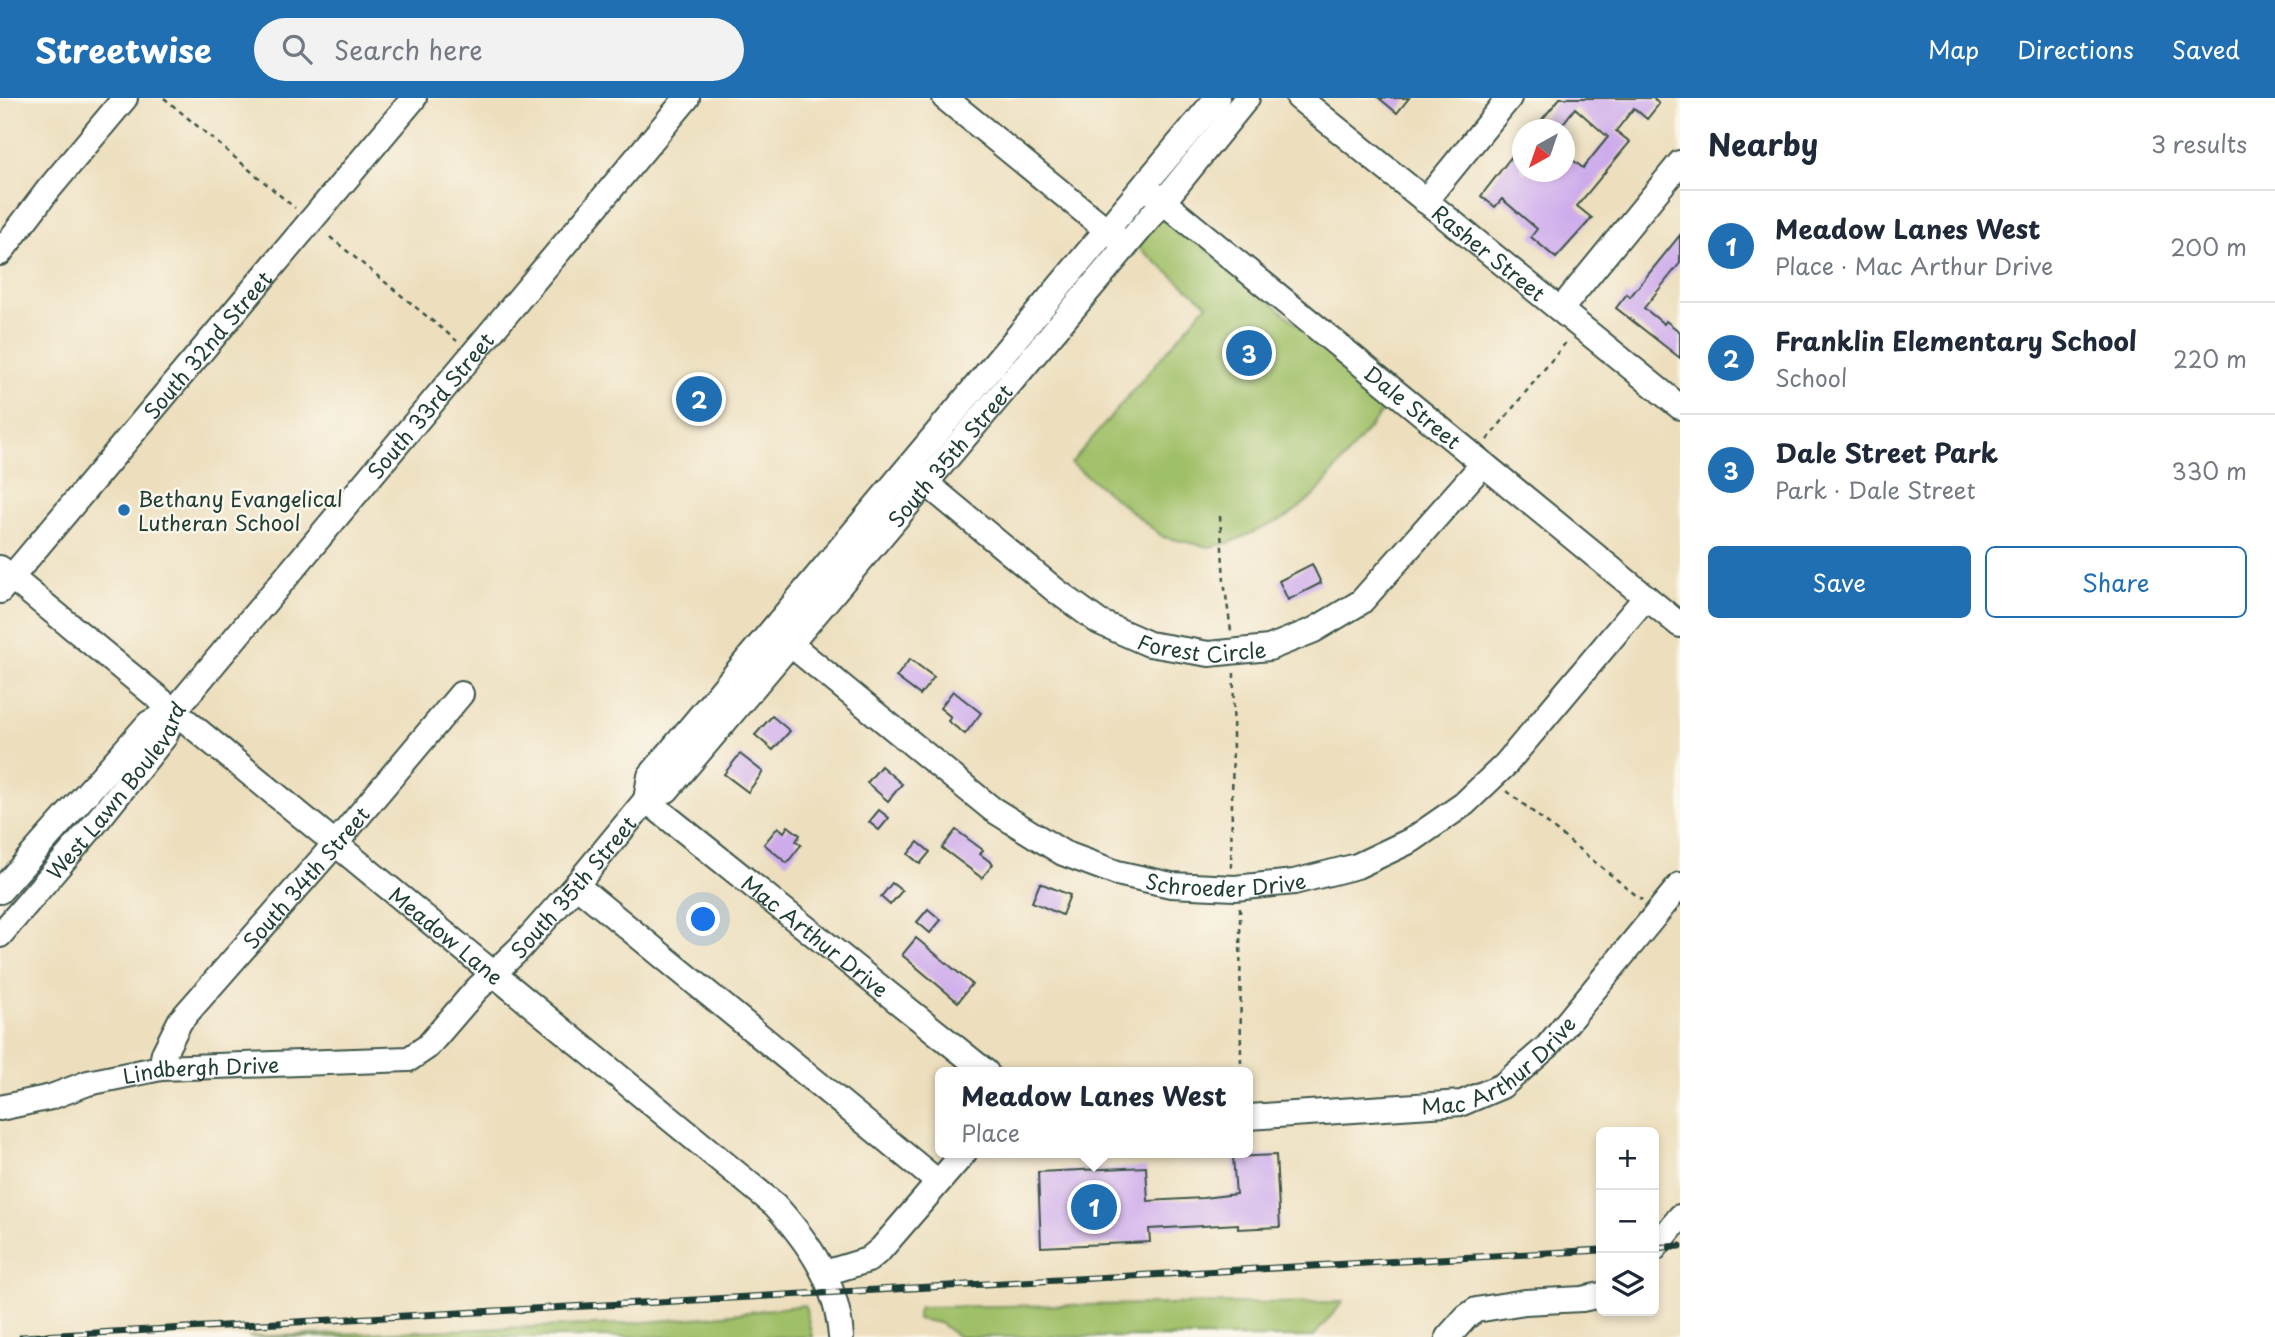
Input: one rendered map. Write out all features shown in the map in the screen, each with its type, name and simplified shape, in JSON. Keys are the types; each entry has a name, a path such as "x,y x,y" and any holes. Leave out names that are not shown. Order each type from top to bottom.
{"street":[{"path":"0,253 48,190 125,98"},
{"name":"South 32nd Street","path":"4,579 414,98"},
{"name":"South 33rd Street","path":"174,711 687,98"},
{"name":"South 35th Street","path":"1153,194 1217,98"},
{"name":"South 35th Street","path":"409,1059 427,1047 476,990 576,885 646,800 650,776 782,637 1153,194 1247,98"},
{"name":"Rasher Street","path":"1298,98 1680,407"},
{"path":"1425,201 1508,98"},
{"path":"950,100 1116,238"},
{"path":"1562,309 1680,163"},
{"name":"Dale Street","path":"1153,194 1484,453 1680,625"},
{"name":"Forest Circle","path":"917,475 1055,590 1099,622 1150,644 1209,654 1269,648 1314,630 1361,602 1484,453"},
{"name":"Meadow Lane","path":"4,579 174,711 775,1205 803,1235 825,1273 841,1328 841,1337"},
{"name":"Schroeder Drive","path":"782,637 992,809 1063,853 1117,873 1171,885 1235,888 1294,882 1357,866 1412,840 1464,804 1505,765 1646,597"},
{"name":"South 34th Street","path":"162,1068 164,1053 180,1021 335,844 461,694"},
{"name":"West Lawn Boulevard","path":"0,891 149,723 174,711"},
{"name":"West Lawn Boulevard","path":"0,935 165,736 174,711"},
{"name":"Mac Arthur Drive","path":"646,800 980,1067"},
{"path":"576,885 938,1182"},
{"name":"Mac Arthur Drive","path":"1253,1117 1462,1102 1502,1086 1547,1047 1680,886"},
{"name":"Lindbergh Drive","path":"0,1108 51,1097 88,1083 162,1068 409,1059"},
{"path":"825,1273 868,1260 881,1249 960,1158"},
{"path":"1659,1243 1680,1217"},
{"path":"1448,1337 1465,1317 1475,1310 1525,1302 1596,1296"}],"path":[{"path":"164,98 300,212"},
{"path":"330,237 460,343"},
{"path":"1484,453 1569,338"},
{"path":"1220,516 1224,581 1234,652 1231,868"},
{"path":"1507,791 1642,900"},
{"path":"1240,905 1238,947 1241,1067"}],"green space":[{"path":"1159,218 1170,219 1391,401 1315,495 1286,518 1229,543 1209,547 1163,537 1071,463 1207,304 1135,245"},
{"path":"1343,1302 1313,1337 959,1337 939,1323 917,1319 919,1307"},
{"path":"805,1305 812,1337 248,1337 620,1324"}],"building":[{"path":"1379,98 1409,98 1397,113"},
{"path":"1560,98 1653,98 1659,104 1647,119 1634,108 1616,131 1630,142 1577,206 1592,218 1556,258 1531,237 1537,229 1502,199 1495,207 1481,196 1512,156 1512,182 1575,182 1575,162 1583,168 1608,137 1575,108 1566,119 1542,119"},
{"path":"1680,235 1680,263 1644,308 1664,324 1666,321 1680,332 1680,358 1616,308 1627,294 1630,297"},
{"path":"1312,564 1321,583 1288,600 1279,581"},
{"path":"910,659 934,677 920,695 896,677"},
{"path":"953,691 981,713 965,734 948,721 951,717 940,708"},
{"path":"772,716 790,731 773,750 755,735"},
{"path":"740,754 763,772 748,792 724,774"},
{"path":"881,766 902,784 888,801 867,783"},
{"path":"879,810 889,818 879,830 869,822"},
{"path":"788,826 800,835 796,841 801,845 787,863 764,844 778,827 784,832"},
{"path":"956,830 983,850 980,854 993,864 982,878 942,848"},
{"path":"918,842 930,852 920,864 908,854"},
{"path":"892,883 902,891 890,905 881,897"},
{"path":"1040,883 1070,895 1062,915 1032,902"},
{"path":"928,909 941,920 930,933 917,922"},
{"path":"916,938 972,984 958,1002 902,955"},
{"path":"1276,1155 1280,1227 1238,1229 1238,1224 1149,1229 1150,1242 1041,1247 1038,1172 1146,1167 1148,1201 1203,1198 1236,1194 1233,1158"}],"railway":[{"path":"1659,1248 1680,1246"},
{"path":"22,1337 1596,1250"}],"place":[{"name":"Dale Street Park","path":"1249,353"},
{"name":"Franklin Elementary School","path":"699,399"},
{"name":"Bethany Evangelical Lutheran School","path":"124,510"},
{"name":"Meadow Lanes West","path":"1094,1207"}]}
